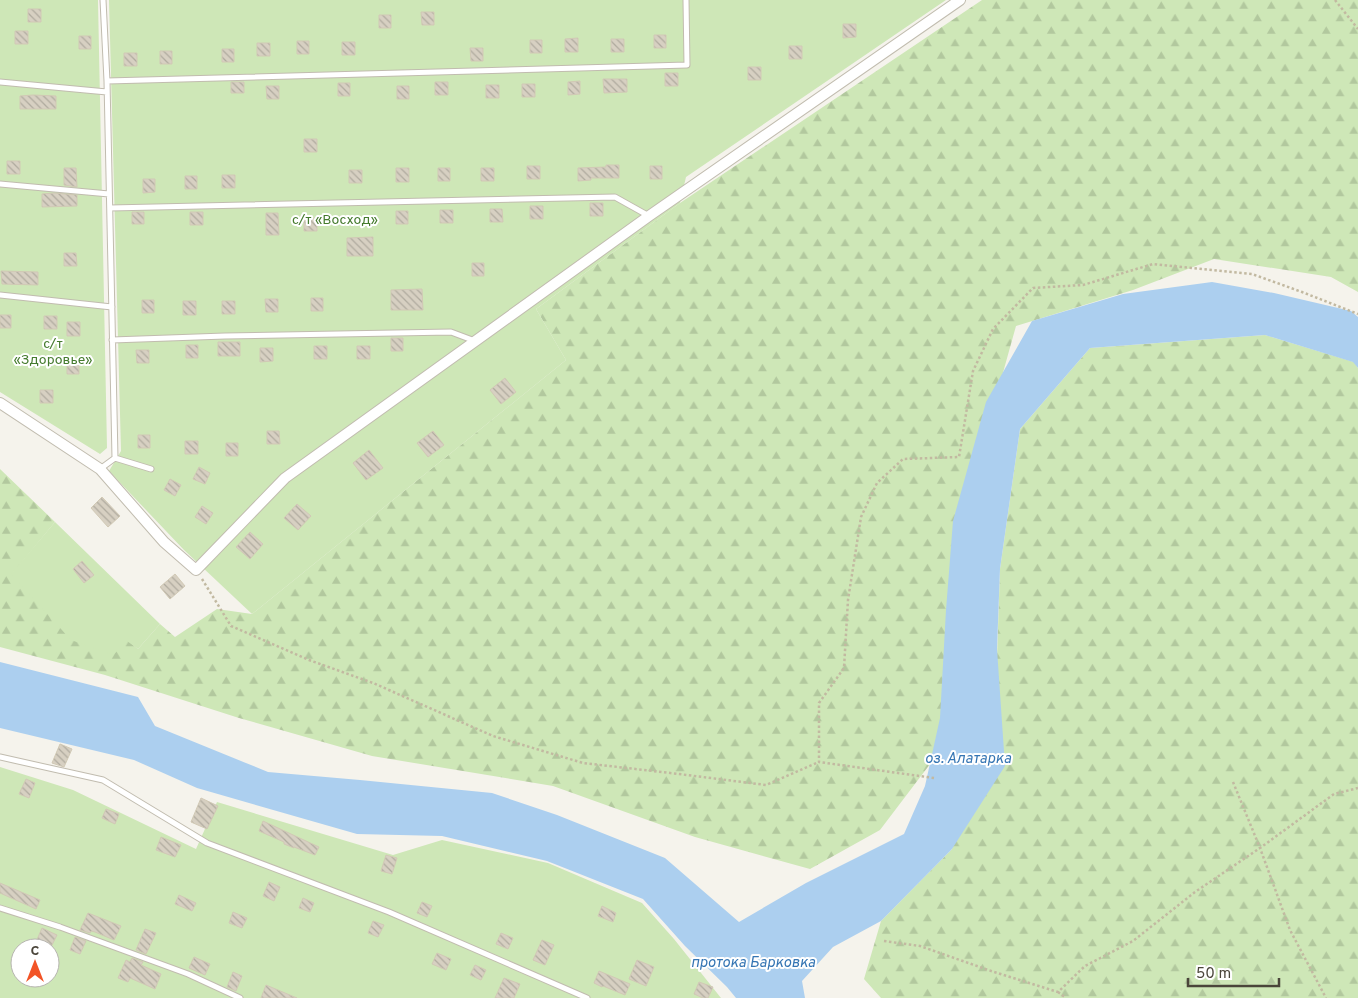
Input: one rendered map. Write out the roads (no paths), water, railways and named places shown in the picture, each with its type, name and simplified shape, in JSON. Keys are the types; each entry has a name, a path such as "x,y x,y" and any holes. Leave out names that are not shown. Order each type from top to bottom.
{"street":[{"path":"0,404 100,469 164,542 196,570 286,478 649,216 960,0"}],"lane":[{"path":"103,0 107,81 115,458"},
{"path":"107,81 687,65 686,0"},
{"path":"0,82 107,92"},
{"path":"0,184 109,194"},
{"path":"110,208 615,197 649,216"},
{"path":"0,295 112,307"},
{"path":"112,340 451,332 476,341"},
{"path":"100,469 115,458"},
{"path":"115,458 151,469"},
{"path":"0,757 103,780 207,843 389,912 587,998"},
{"path":"0,908 60,927 188,974 240,998"}],"water":[{"path":"1212,282 1274,293 1351,311 1358,317 1358,368 1353,362 1265,335 1090,348 1020,429 1000,569 997,649 1005,766 952,849 881,921 833,947 802,981 805,998 736,998 685,946 643,899 547,861 442,836 357,834 197,788 134,760 0,728 0,662 138,697 155,726 268,772 492,793 557,815 665,858 739,922 806,883 904,834 925,786 940,718 953,521 986,402 1032,321 1123,294"}],"park label":[{"name":"с/т «Восход»","path":"335,219"},
{"name":"с/т «Здоровье»","path":"53,352"}],"water label":[{"name":"оз. Алатарка","path":"968,758"},
{"name":"протока Барковка","path":"753,962"}]}
